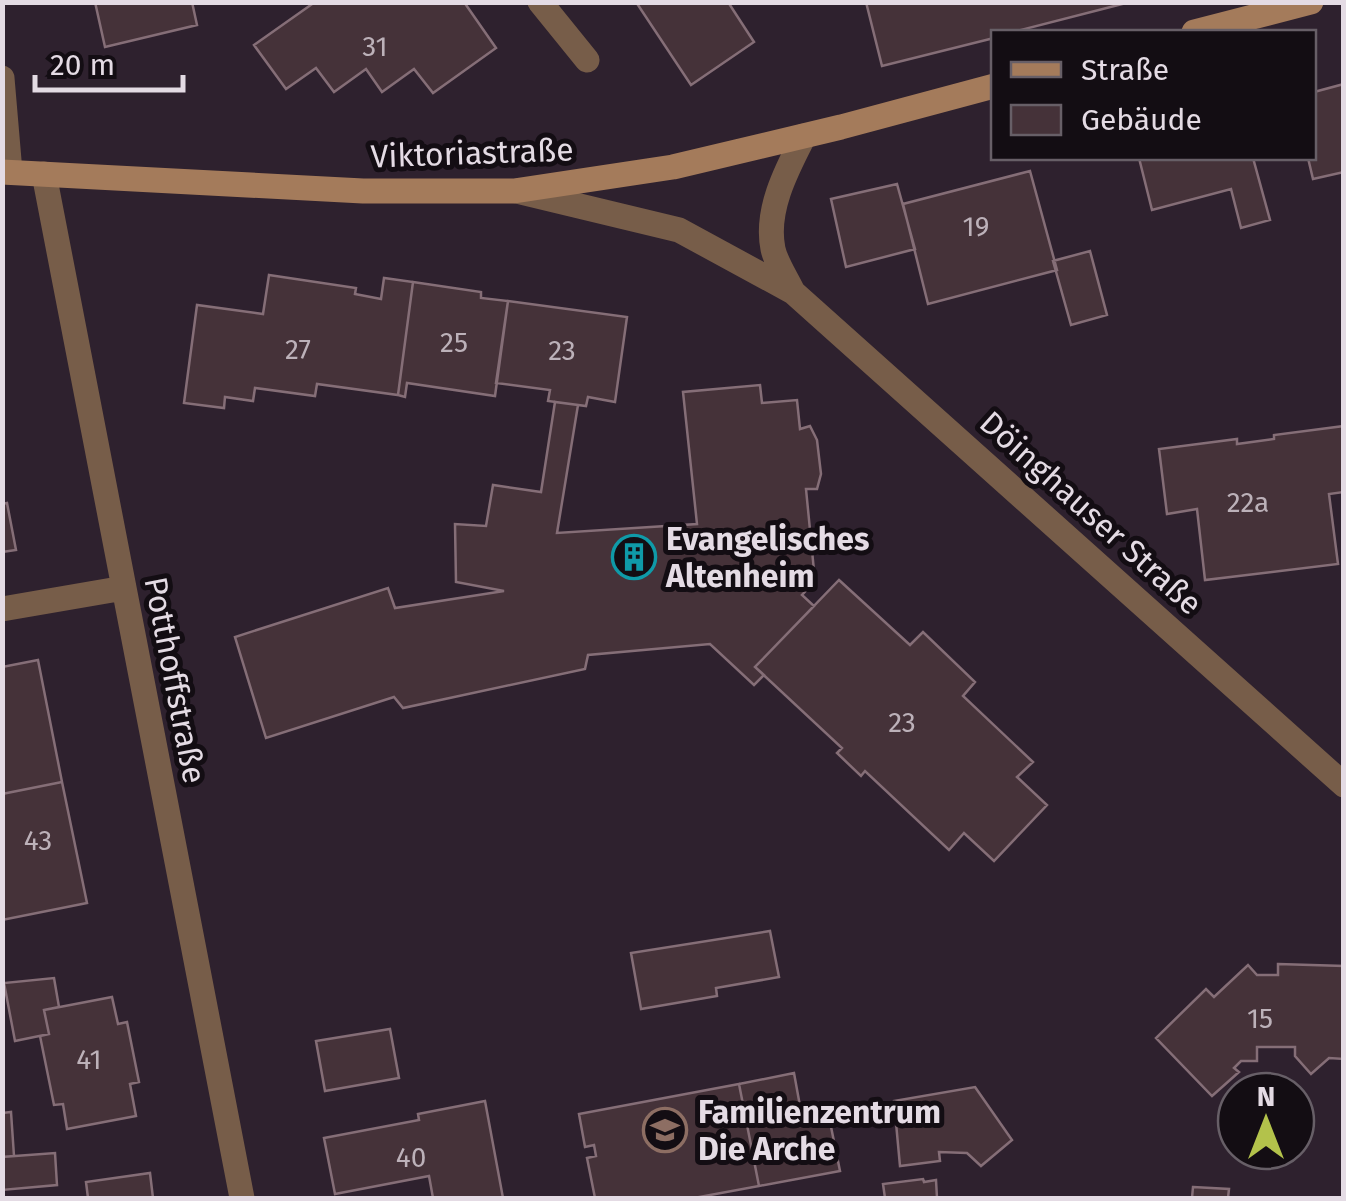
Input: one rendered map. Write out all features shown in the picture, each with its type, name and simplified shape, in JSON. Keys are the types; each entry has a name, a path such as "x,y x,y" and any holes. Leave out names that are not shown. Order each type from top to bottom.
{"main road":[{"path":"1202,30 1310,2"},
{"name":"Viktoriastraße","path":"6,172 362,190 514,190 673,167 991,87"}],"street":[{"path":"540,2 587,60"},
{"path":"2,78 6,172"},
{"name":"Döinghauser Straße","path":"793,292 774,249 774,211 804,136"},
{"name":"Potthoffstraße","path":"44,174 242,1198"},
{"name":"Döinghauser Straße","path":"514,190 679,230 793,292 1344,785"},
{"path":"2,609 124,588"}],"building":[{"path":"95,2 192,2 197,25 105,47"},
{"path":"315,2 464,2 496,48 433,93 414,69 382,92 366,69 334,92 316,68 286,89 254,45"},
{"path":"636,2 728,2 754,42 691,85"},
{"path":"866,2 1130,2 1021,30 991,30 991,39 882,66"},
{"path":"1344,84 1344,172 1313,179 1308,160 1316,160 1316,91"},
{"path":"1140,160 1254,160 1270,220 1241,228 1231,189 1152,210"},
{"path":"1030,171 1057,270 928,304 903,204"},
{"path":"897,184 915,249 846,267 831,199"},
{"path":"1090,251 1107,315 1071,325 1053,261"},
{"path":"269,275 356,288 355,294 381,299 384,278 413,282 398,395 317,384 315,396 255,388 253,401 225,397 224,408 184,403 197,305 263,314"},
{"path":"413,282 481,292 481,298 508,301 495,396 407,383 405,397 398,395"},
{"path":"508,301 627,317 615,402 588,397 586,406 548,401 550,390 496,383"},
{"name":"Evangelisches Altenheim","path":"760,385 762,403 797,400 800,429 810,426 817,440 821,474 817,489 806,489 815,581 802,595 814,606 755,667 764,675 754,685 710,644 588,655 585,669 403,708 394,697 266,738 235,637 388,588 395,608 504,591 456,582 455,524 486,526 493,485 541,492 555,402 578,405 557,533 697,524 683,392"},
{"path":"1344,426 1344,492 1329,494 1338,564 1205,580 1197,509 1167,514 1159,449 1237,439 1237,444"},
{"path":"7,503 16,550 2,552 2,504"},
{"name":"Evangelisches Altenheim","path":"839,580 910,645 923,632 975,682 963,696 1033,762 1017,777 1047,805 994,861 964,833 949,850 865,771 861,776 837,753 842,748 755,667"},
{"path":"38,660 62,782 2,794 2,667"},
{"path":"62,782 87,903 2,920 2,794"},
{"path":"770,931 779,977 716,988 717,996 641,1009 631,953"},
{"path":"1278,964 1344,966 1344,1059 1329,1058 1314,1071 1308,1071 1295,1056 1295,1047 1257,1047 1257,1061 1241,1061 1234,1068 1238,1071 1216,1071 1216,1092 1212,1096 1156,1038 1206,989 1214,997 1248,965 1257,975 1278,975"},
{"path":"54,978 59,1007 44,1010 49,1034 15,1041 4,983"},
{"path":"112,997 118,1024 127,1022 139,1082 130,1084 136,1116 67,1129 63,1104 54,1105 40,1036 49,1034 44,1010"},
{"path":"390,1029 399,1078 325,1091 316,1041"},
{"path":"794,1073 802,1117 828,1112 840,1171 759,1186 739,1084"},
{"name":"Familienzentrum Die Arche","path":"739,1084 759,1186 694,1198 595,1198 587,1158 596,1156 594,1145 585,1147 579,1114"},
{"path":"975,1087 1012,1140 981,1166 967,1153 939,1152 940,1161 900,1166 894,1101"},
{"path":"485,1101 503,1198 433,1198 429,1176 335,1194 324,1138 419,1120 418,1114"},
{"path":"11,1112 14,1156 2,1157 2,1113"},
{"path":"55,1153 57,1185 2,1190 2,1157"},
{"path":"150,1173 153,1198 88,1198 86,1182"},
{"path":"936,1180 937,1198 885,1198 883,1184"},
{"path":"1193,1187 1229,1189 1228,1198 1192,1198"}],"place":[{"name":"Evangelisches Altenheim","path":"634,557"},
{"name":"Familienzentrum Die Arche","path":"665,1130"}]}
